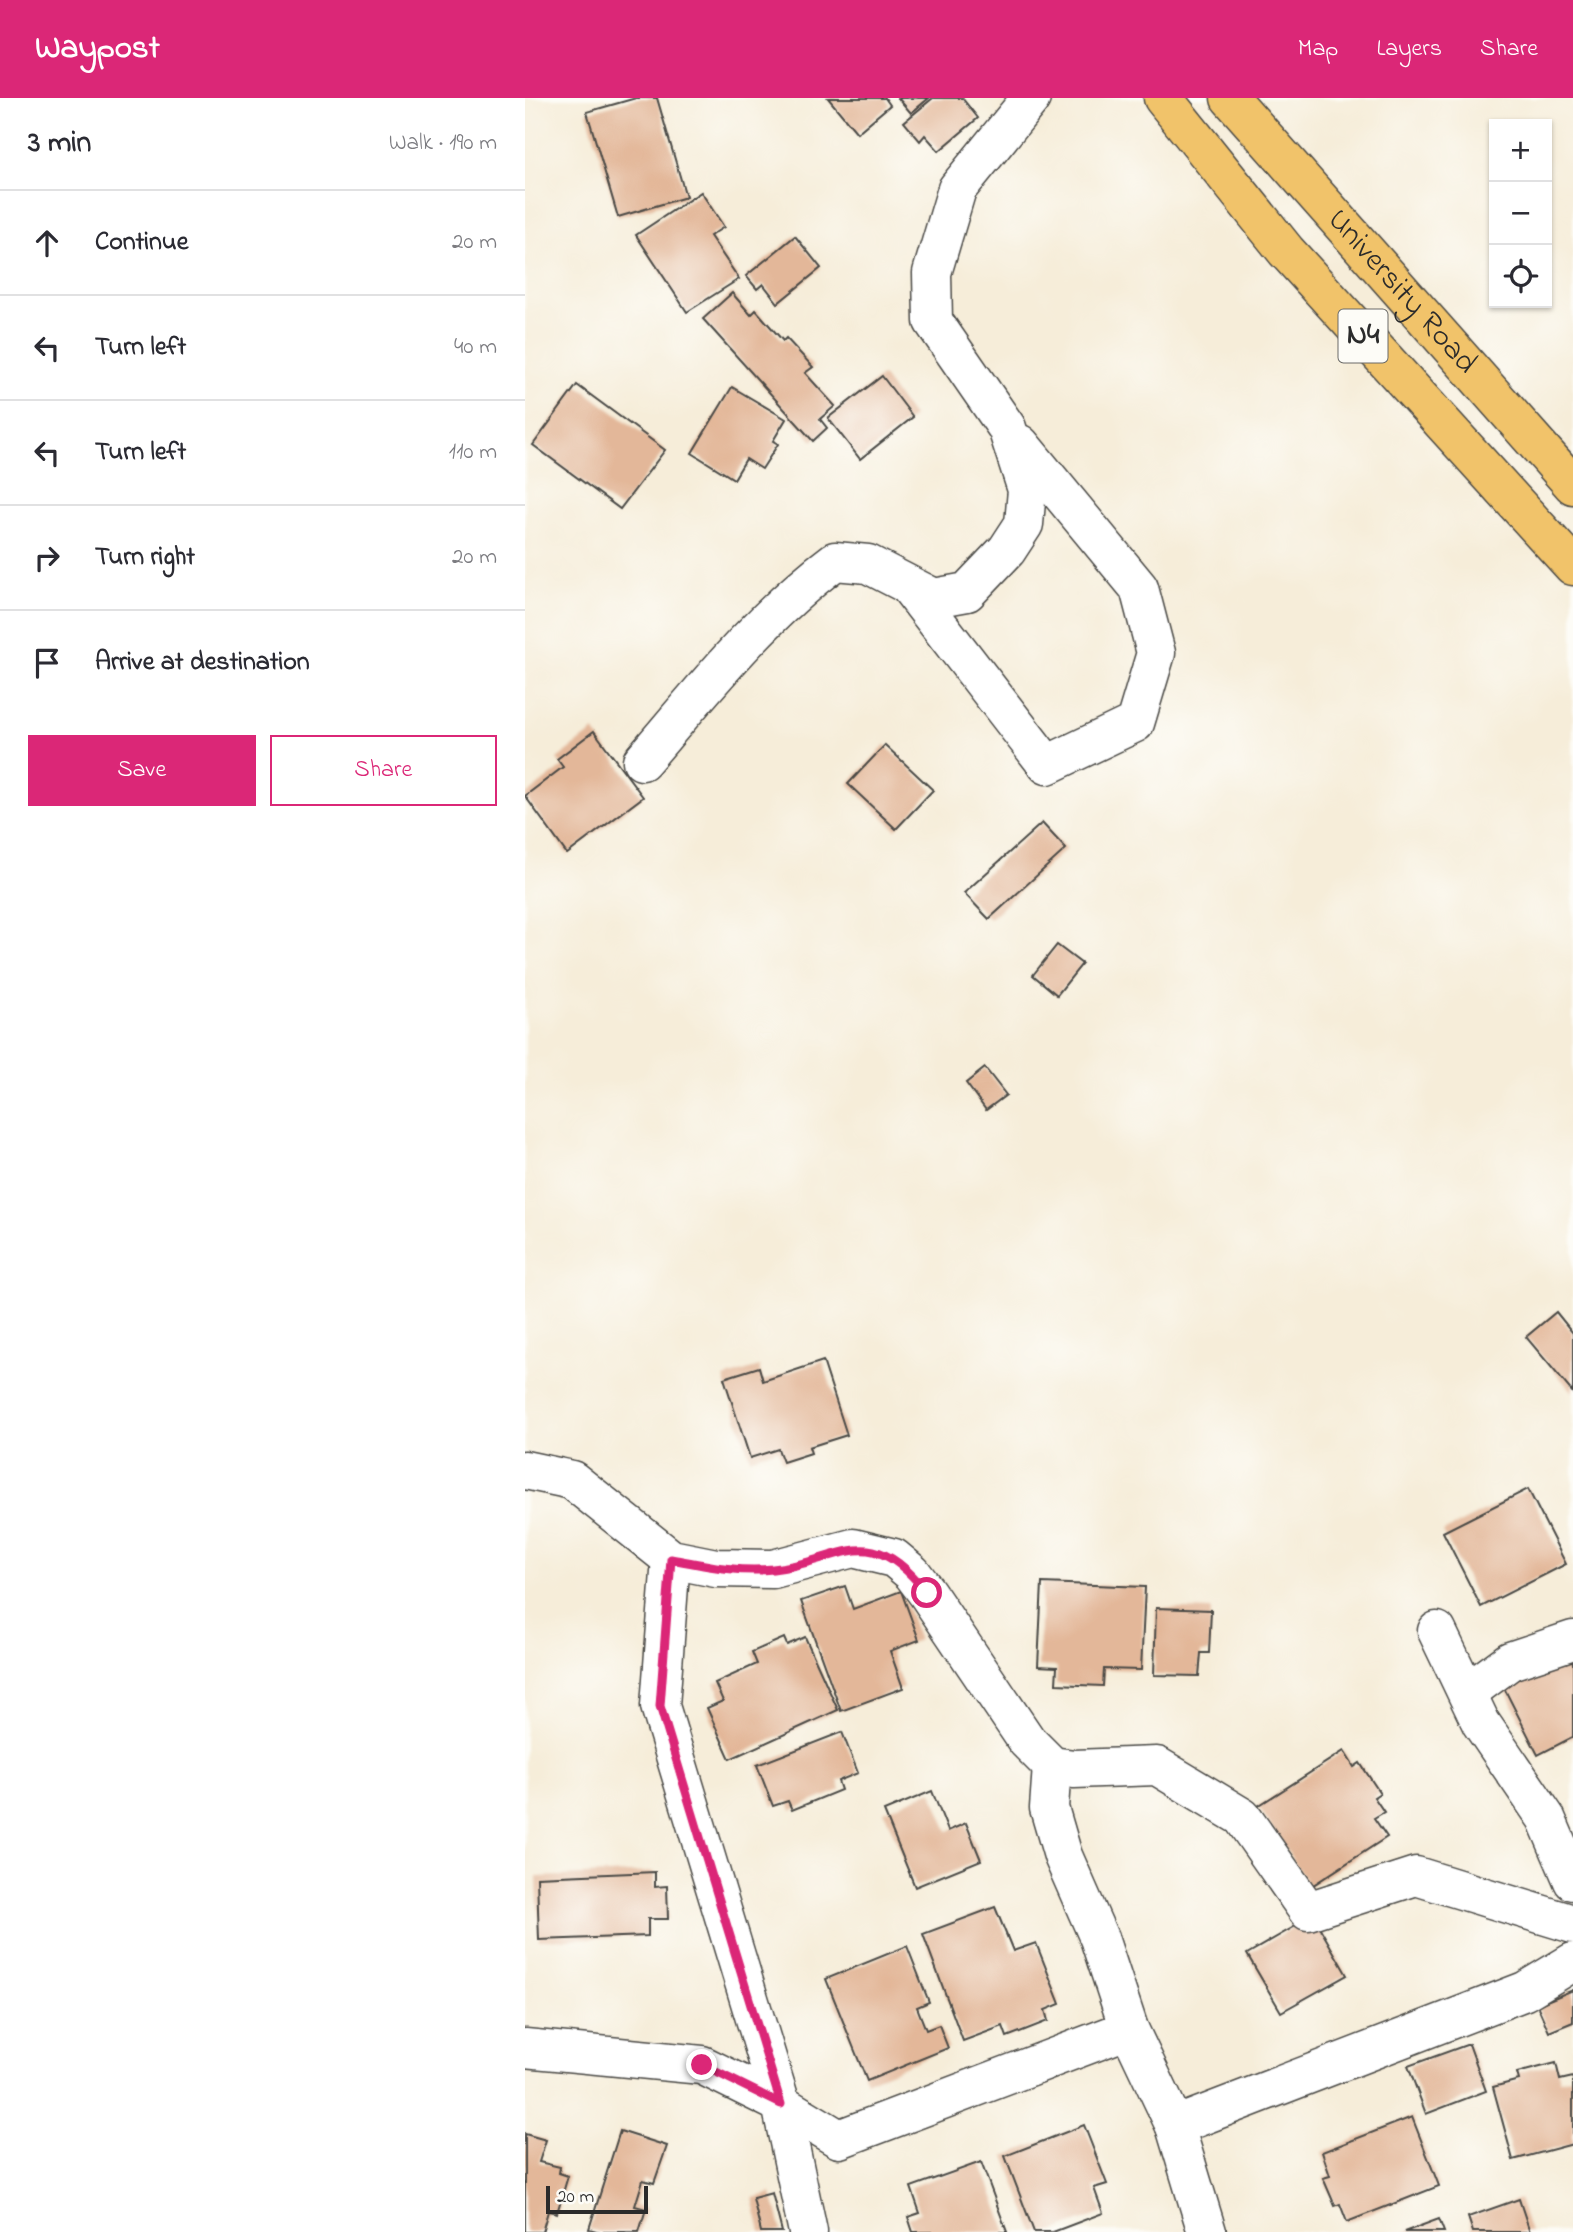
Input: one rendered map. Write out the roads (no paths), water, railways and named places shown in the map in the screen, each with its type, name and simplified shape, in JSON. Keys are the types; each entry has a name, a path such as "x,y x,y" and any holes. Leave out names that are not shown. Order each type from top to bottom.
{"highway":[{"name":"University Road","path":"1163,98 1286,251 1573,566"},
{"name":"University Road","path":"1230,98 1573,485"}],"street":[{"path":"911,589 1047,765 1135,723 1156,653 1139,588 1007,428 933,321 932,273 957,189 1031,98"},
{"path":"642,761 750,636 807,582 835,561 868,564 911,589 934,598 967,592 1007,550 1024,524 1027,491 1007,428"},
{"path":"525,1470 572,1480 671,1559 716,1568 773,1569 853,1548 894,1558 912,1573 1027,1741 1052,1766 1074,1769 1157,1766 1242,1817 1308,1911 1416,1876 1573,1924"},
{"path":"671,1559 660,1706 781,2104 809,2232"},
{"path":"1437,1631 1481,1723 1546,1818 1573,1881"},
{"path":"1468,1692 1510,1661 1573,1640"},
{"path":"1052,1766 1049,1808 1063,1856 1099,1938 1129,2029 1175,2126 1207,2232"},
{"path":"1175,2126 1525,1991 1573,1962"},
{"path":"525,2048 702,2065 781,2104 839,2139 1129,2029"}]}
